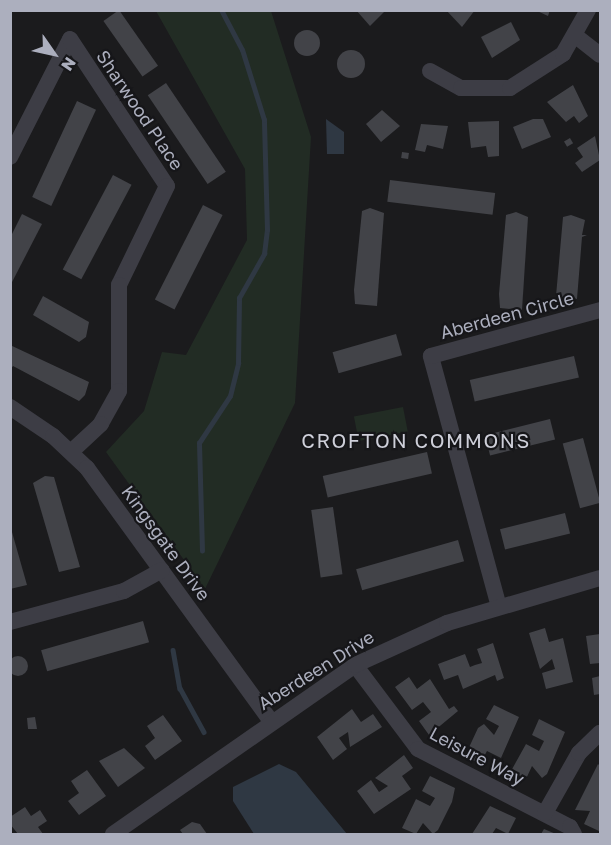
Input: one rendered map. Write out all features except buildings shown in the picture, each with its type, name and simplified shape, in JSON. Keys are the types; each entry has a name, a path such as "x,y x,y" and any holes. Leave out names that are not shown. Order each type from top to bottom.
{"street":[{"path":"430,71 468,90 510,88 545,69 577,37 588,10"},
{"path":"577,37 600,55"},
{"name":"Sharwood Place","path":"10,157 70,39 167,186 119,285 119,391 101,424 71,452"},
{"name":"Aberdeen Circle","path":"499,607 431,356 600,310"},
{"name":"Kingsgate Drive","path":"10,407 71,452 162,570 271,721"},
{"path":"10,622 124,591 162,570"},
{"name":"Aberdeen Drive","path":"113,834 355,664 428,630 600,578"},
{"name":"Leisure Way","path":"355,664 418,749 544,813 574,834"},
{"path":"544,813 579,753 600,733"}],"shaded area":[{"path":"156,11 271,11 311,137 295,403 205,589 106,452 144,411 162,352 186,355 247,240 245,169"},
{"path":"403,407 408,432 359,441 354,417"}],"water":[{"path":"326,119 344,132 344,154 327,154"},
{"path":"279,764 296,772 347,834 254,834 233,801 233,787"}],"waterway":[{"path":"202,551 199,443 230,396 238,363 239,298 264,254 267,230 264,120 242,50 221,10"},
{"path":"173,650 180,688 204,732"}],"district":[{"name":"CROFTON COMMONS","path":"416,440"}]}
